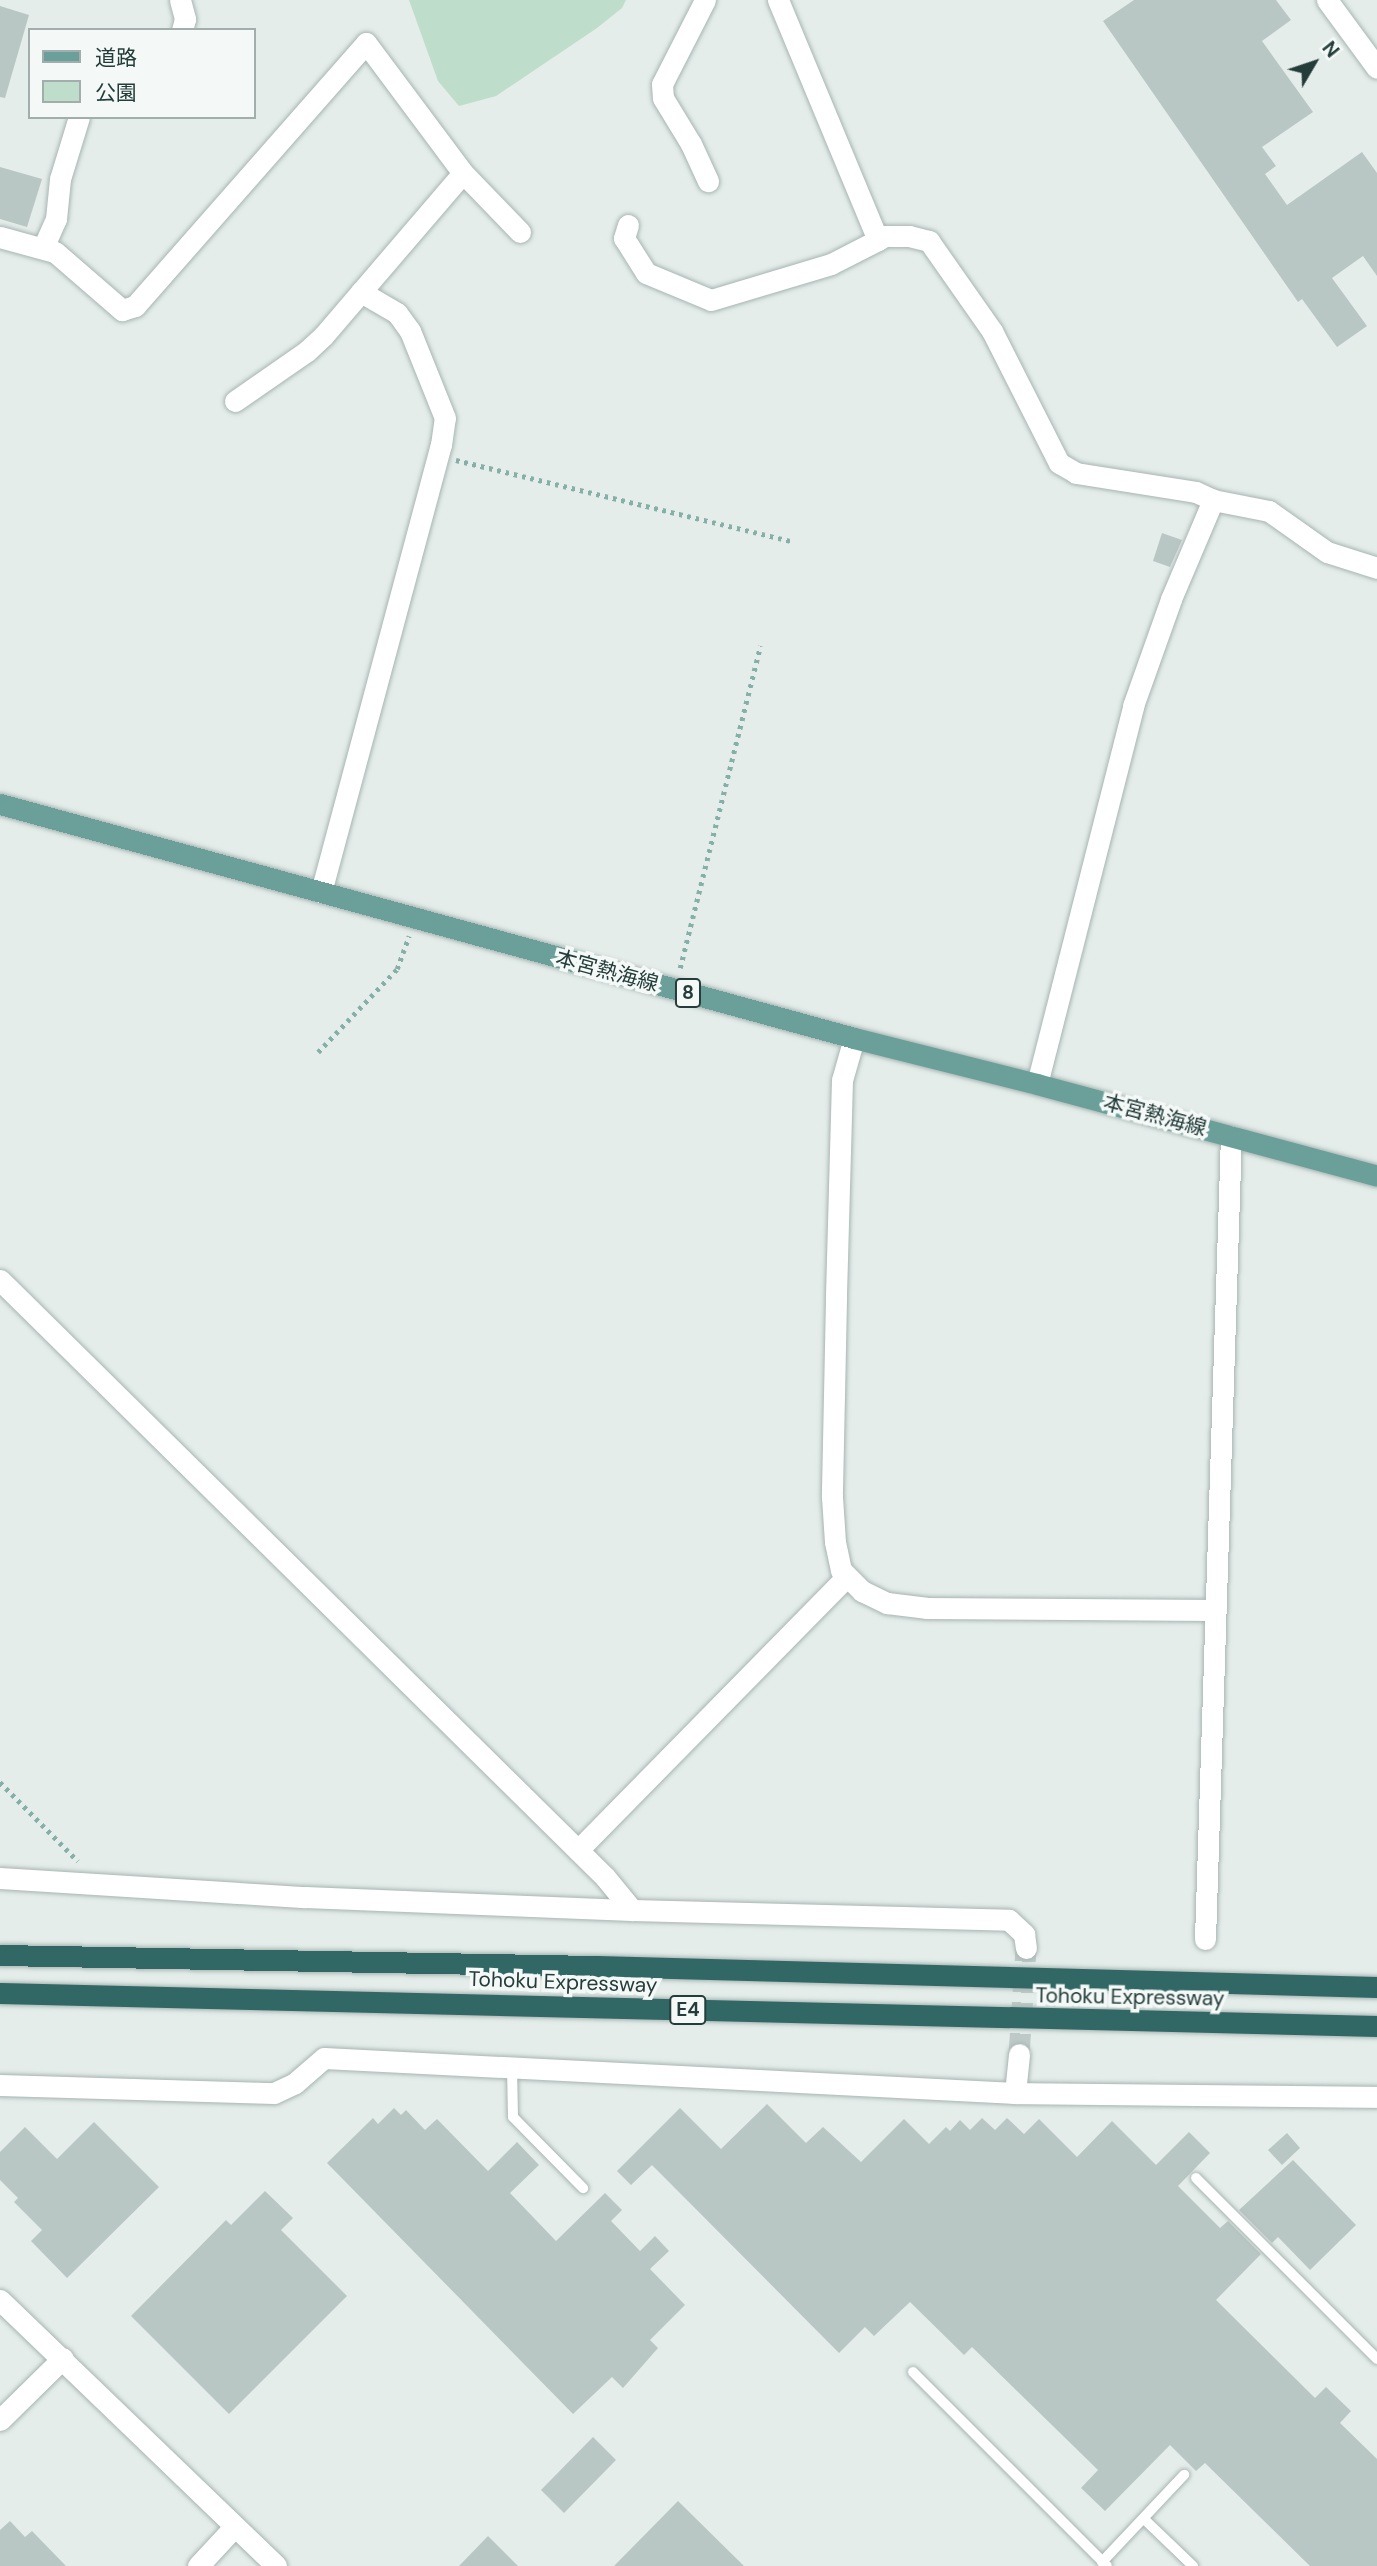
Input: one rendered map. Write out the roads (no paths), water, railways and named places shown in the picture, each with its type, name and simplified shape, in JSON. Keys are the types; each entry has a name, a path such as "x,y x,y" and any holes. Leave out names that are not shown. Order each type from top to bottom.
{"highway":[{"name":"Tohoku Expressway","path":"0,1955 583,1966 1377,1987"},
{"name":"Tohoku Expressway","path":"0,1993 1377,2026"}],"main road":[{"name":"本宮熱海線","path":"0,804 854,1038 1037,1084 1377,1176"}],"street":[{"path":"180,0 185,19 183,28"},
{"path":"705,0 662,84 663,99 691,144 708,181"},
{"path":"778,0 878,240"},
{"path":"1327,0 1377,68"},
{"path":"0,237 55,251 122,310 135,306 366,43 463,173 520,232"},
{"path":"43,248 56,219 60,179 78,119"},
{"path":"235,401 307,351 463,173"},
{"path":"628,225 624,238 646,273 711,300 831,264 884,236 909,236 929,241 992,331 1025,393 1051,451 1067,470 1196,492 1213,500 1269,510 1327,552 1377,568"},
{"path":"321,892 439,456 445,418 410,331 397,313 361,292"},
{"path":"1037,1084 1133,706 1171,599 1213,500"},
{"path":"854,1038 842,1080 832,1497 835,1542 846,1577 862,1591 887,1603 926,1608 1214,1610"},
{"path":"1205,1939 1231,1136"},
{"path":"0,1279 578,1850 632,1910"},
{"path":"578,1850 846,1577"},
{"path":"0,1878 305,1898 1009,1920 1024,1934 1026,1948"},
{"path":"1015,2093 1019,2054"},
{"path":"0,2085 274,2093 295,2083 324,2058 1015,2093 1376,2098"},
{"path":"0,2300 276,2566"},
{"path":"0,2420 63,2358"},
{"path":"198,2566 235,2526"}],"lane":[{"path":"512,2066 513,2117 583,2188"},
{"path":"1196,2178 1377,2360"},
{"path":"913,2372 1105,2564 1184,2476"},
{"path":"1144,2519 1193,2566"}],"tunnel":[{"path":"1019,2054 1026,1948"}]}
